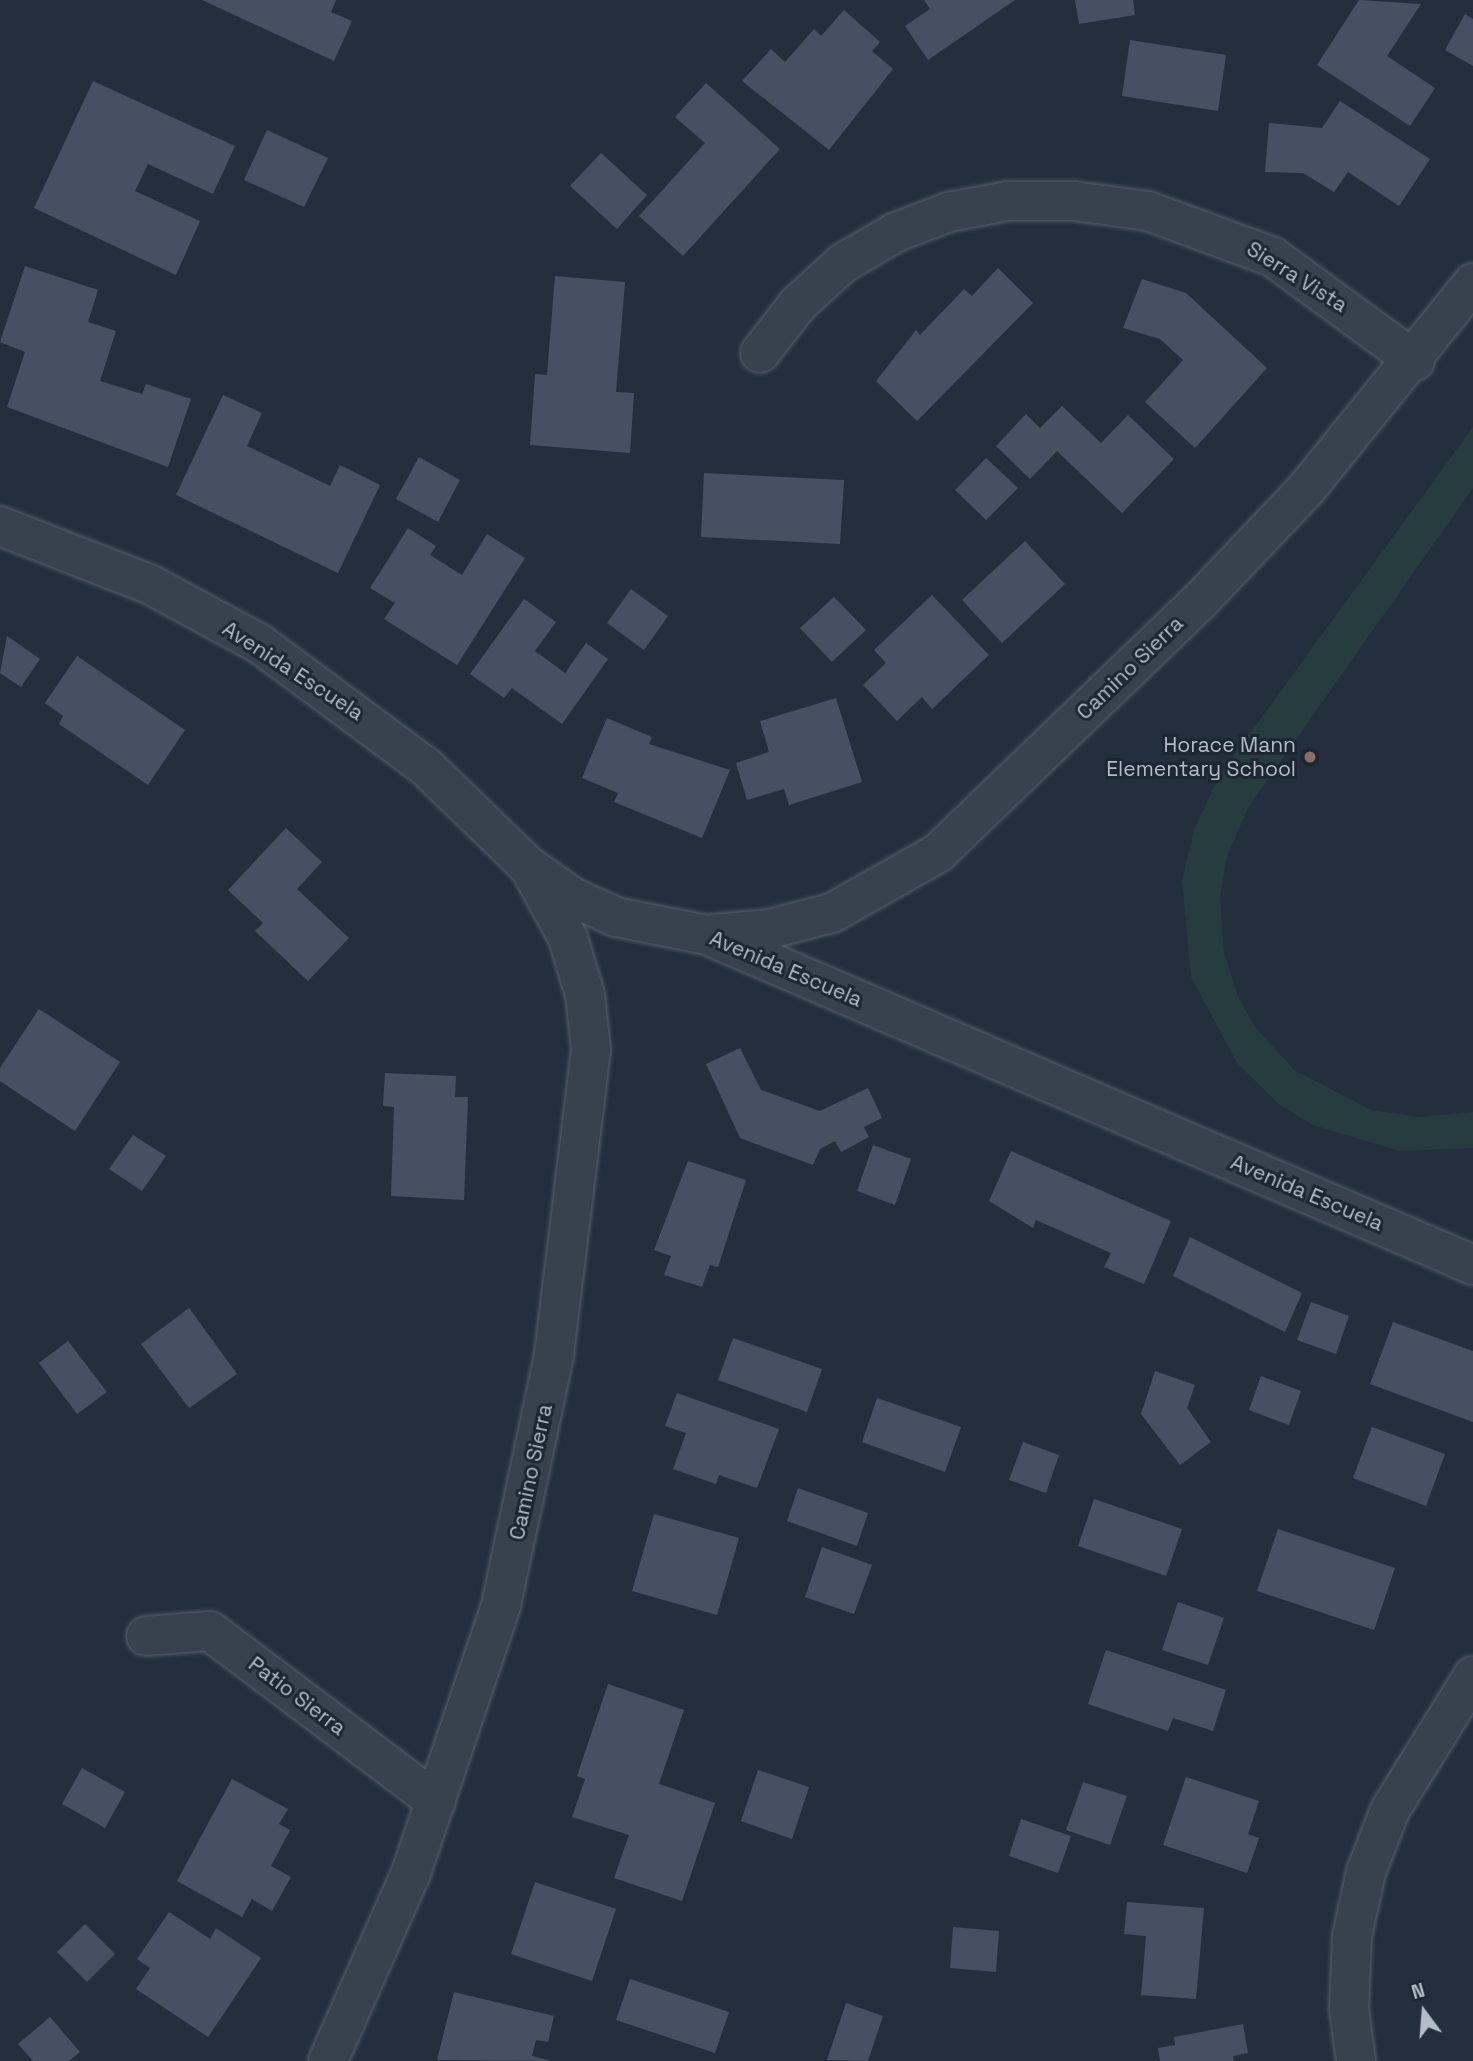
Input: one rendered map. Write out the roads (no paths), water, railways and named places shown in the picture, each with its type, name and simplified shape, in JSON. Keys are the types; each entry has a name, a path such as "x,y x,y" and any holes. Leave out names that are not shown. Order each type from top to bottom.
{"street":[{"name":"Sierra Vista","path":"760,354 797,304 843,263 896,232 949,212 1007,201 1074,201 1149,211 1273,257 1415,360"},
{"name":"Camino Sierra","path":"708,934 770,929 832,913 938,853 1199,602 1415,360 1473,283"},
{"name":"Avenida Escuela","path":"0,526 151,585 260,645 426,767 527,865 616,917 708,934 1473,1265"},
{"name":"Camino Sierra","path":"328,2061 436,1801 501,1605 539,1443 585,1126 591,1050 585,995 568,938 527,865"},
{"name":"Patio Sierra","path":"146,1636 210,1630 436,1801"},
{"path":"1356,2061 1349,2009 1352,1936 1366,1872 1390,1810 1473,1676"}],"place":[{"name":"Horace Mann Elementary School","path":"1310,757"}]}
